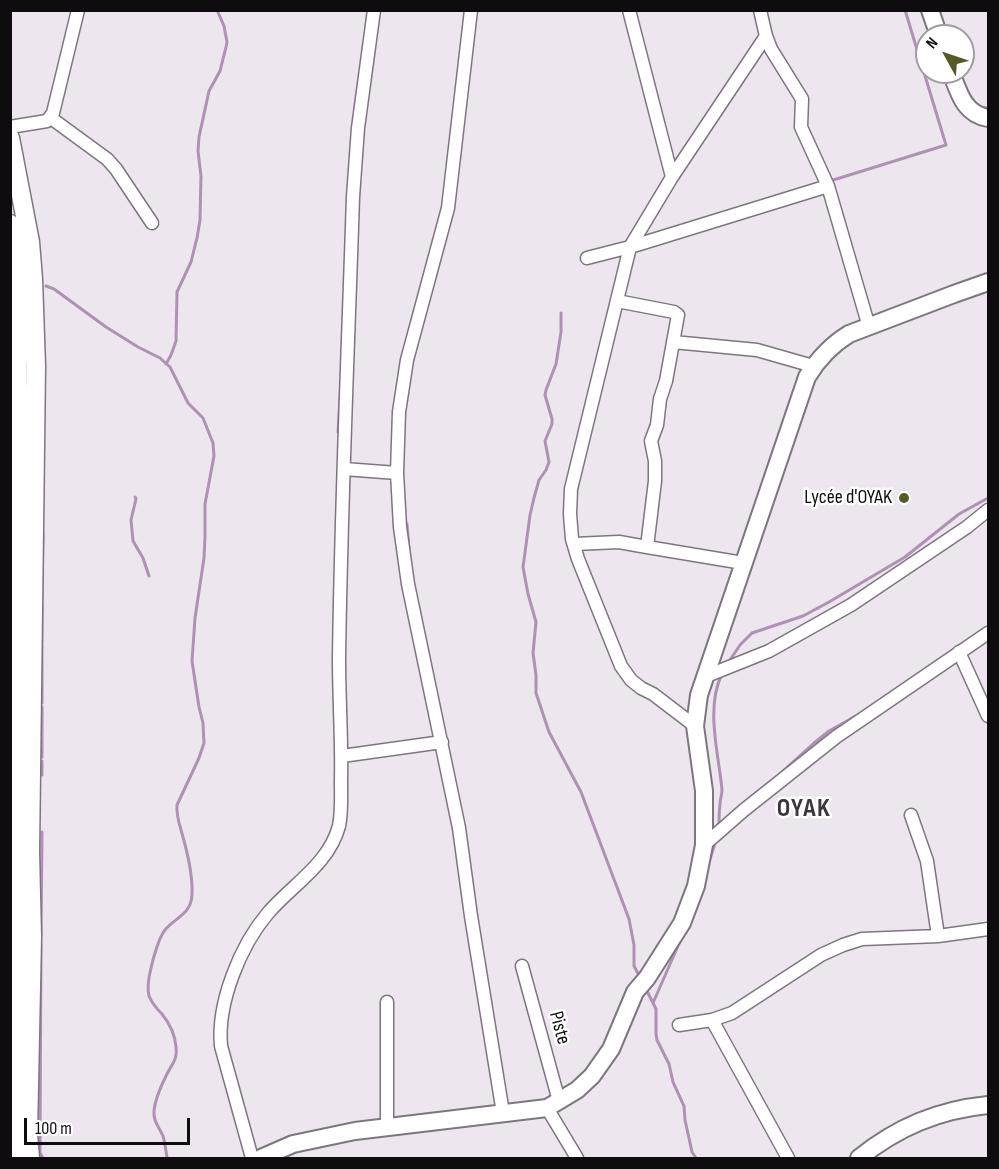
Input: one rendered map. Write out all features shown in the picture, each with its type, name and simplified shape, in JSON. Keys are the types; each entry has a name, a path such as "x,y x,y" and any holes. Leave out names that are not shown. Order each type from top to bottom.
{"main road":[{"path":"955,84 960,98 968,108 988,118"},
{"path":"10,138 30,242 36,366 30,830 33,936 19,1003 12,1132 15,1158"},
{"path":"10,224 14,241 18,289 14,478 14,716 19,1003 30,1158"},
{"path":"261,1158 294,1144 355,1131 553,1105 577,1090 592,1076 610,1049 635,992 682,923 696,886 704,844 704,790 695,726 699,695 807,377 825,352 849,334 988,282"},
{"path":"859,1158 885,1138 914,1123 972,1107 988,1106"}],"street":[{"path":"10,127 47,121 51,118 78,10"},
{"path":"252,1158 221,1046 219,1032 222,1012 241,957 255,931 269,913 323,858 334,842 339,824 342,756 339,661 355,174 358,128 374,10"},
{"path":"471,10 448,208 407,360 399,412 397,473 400,527 408,584 459,828 503,1113"},
{"path":"629,10 672,177"},
{"path":"760,10 771,49 802,99 800,120 803,135 828,186 869,327"},
{"path":"695,726 653,694 641,688 621,666 578,559 570,514 571,489 630,247 672,177 766,36"},
{"path":"51,118 107,159 152,223"},
{"path":"587,258 828,186"},
{"path":"617,301 674,312 678,315 666,381 660,399 657,425 651,441 655,461 655,481 647,548"},
{"path":"673,342 758,350 813,366"},
{"path":"344,469 397,473"},
{"path":"704,677 769,651 851,605 967,527 988,510"},
{"path":"574,544 619,542 743,563"},
{"path":"704,844 836,737 988,633"},
{"path":"959,652 988,716"},
{"path":"342,756 442,742"},
{"path":"911,815 927,861 938,936"},
{"path":"680,1025 712,1020 732,1013 821,955 862,939 938,936 988,929"},
{"name":"Piste","path":"522,966 553,1105 577,1158"},
{"path":"387,1002 387,1128"},
{"path":"712,1020 788,1158"}],"waterway":[{"path":"166,364 176,341 177,292 191,262 200,220 199,137 209,91 220,71 227,42 224,26 217,10"},
{"path":"830,181 946,145 905,10"},
{"path":"978,107 988,108"},
{"path":"46,286 54,289 106,327 160,358 170,367 188,403 203,418 213,443 214,456 205,504 204,558 195,618 192,661 203,723 204,743 177,805 190,866 192,895 189,907 165,930 156,948 148,986 149,996 170,1025 176,1047 175,1059 160,1088 154,1111 155,1121 163,1136 167,1158"},
{"path":"561,313 561,332 556,364 545,395 552,419 545,441 549,462 539,480 534,498 523,567 536,622 533,653 536,693 549,732 581,792 629,919 634,945 634,966 640,977"},
{"path":"338,432 341,381"},
{"path":"135,497 131,520 133,541 143,558 149,576"},
{"path":"728,663 740,645 752,633 803,616 829,602 905,557 959,514 988,498"},
{"path":"407,524 409,549"},
{"path":"42,600 43,533"},
{"path":"42,602 42,643"},
{"path":"42,645 42,703"},
{"path":"719,827 722,790 714,732 714,702 722,674"},
{"path":"42,707 42,757"},
{"path":"782,772 829,731 863,712"},
{"path":"42,761 42,775"},
{"path":"41,936 42,832"},
{"path":"709,862 715,843"},
{"path":"653,1003 681,939"},
{"path":"41,945 40,1153 43,1158"},
{"path":"646,989 656,1009 657,1040 669,1064 673,1082 684,1106 692,1152 696,1158"}],"place":[{"name":"Lycée d'OYAK","path":"904,498"}],"district":[{"name":"OYAK","path":"804,809"}]}
